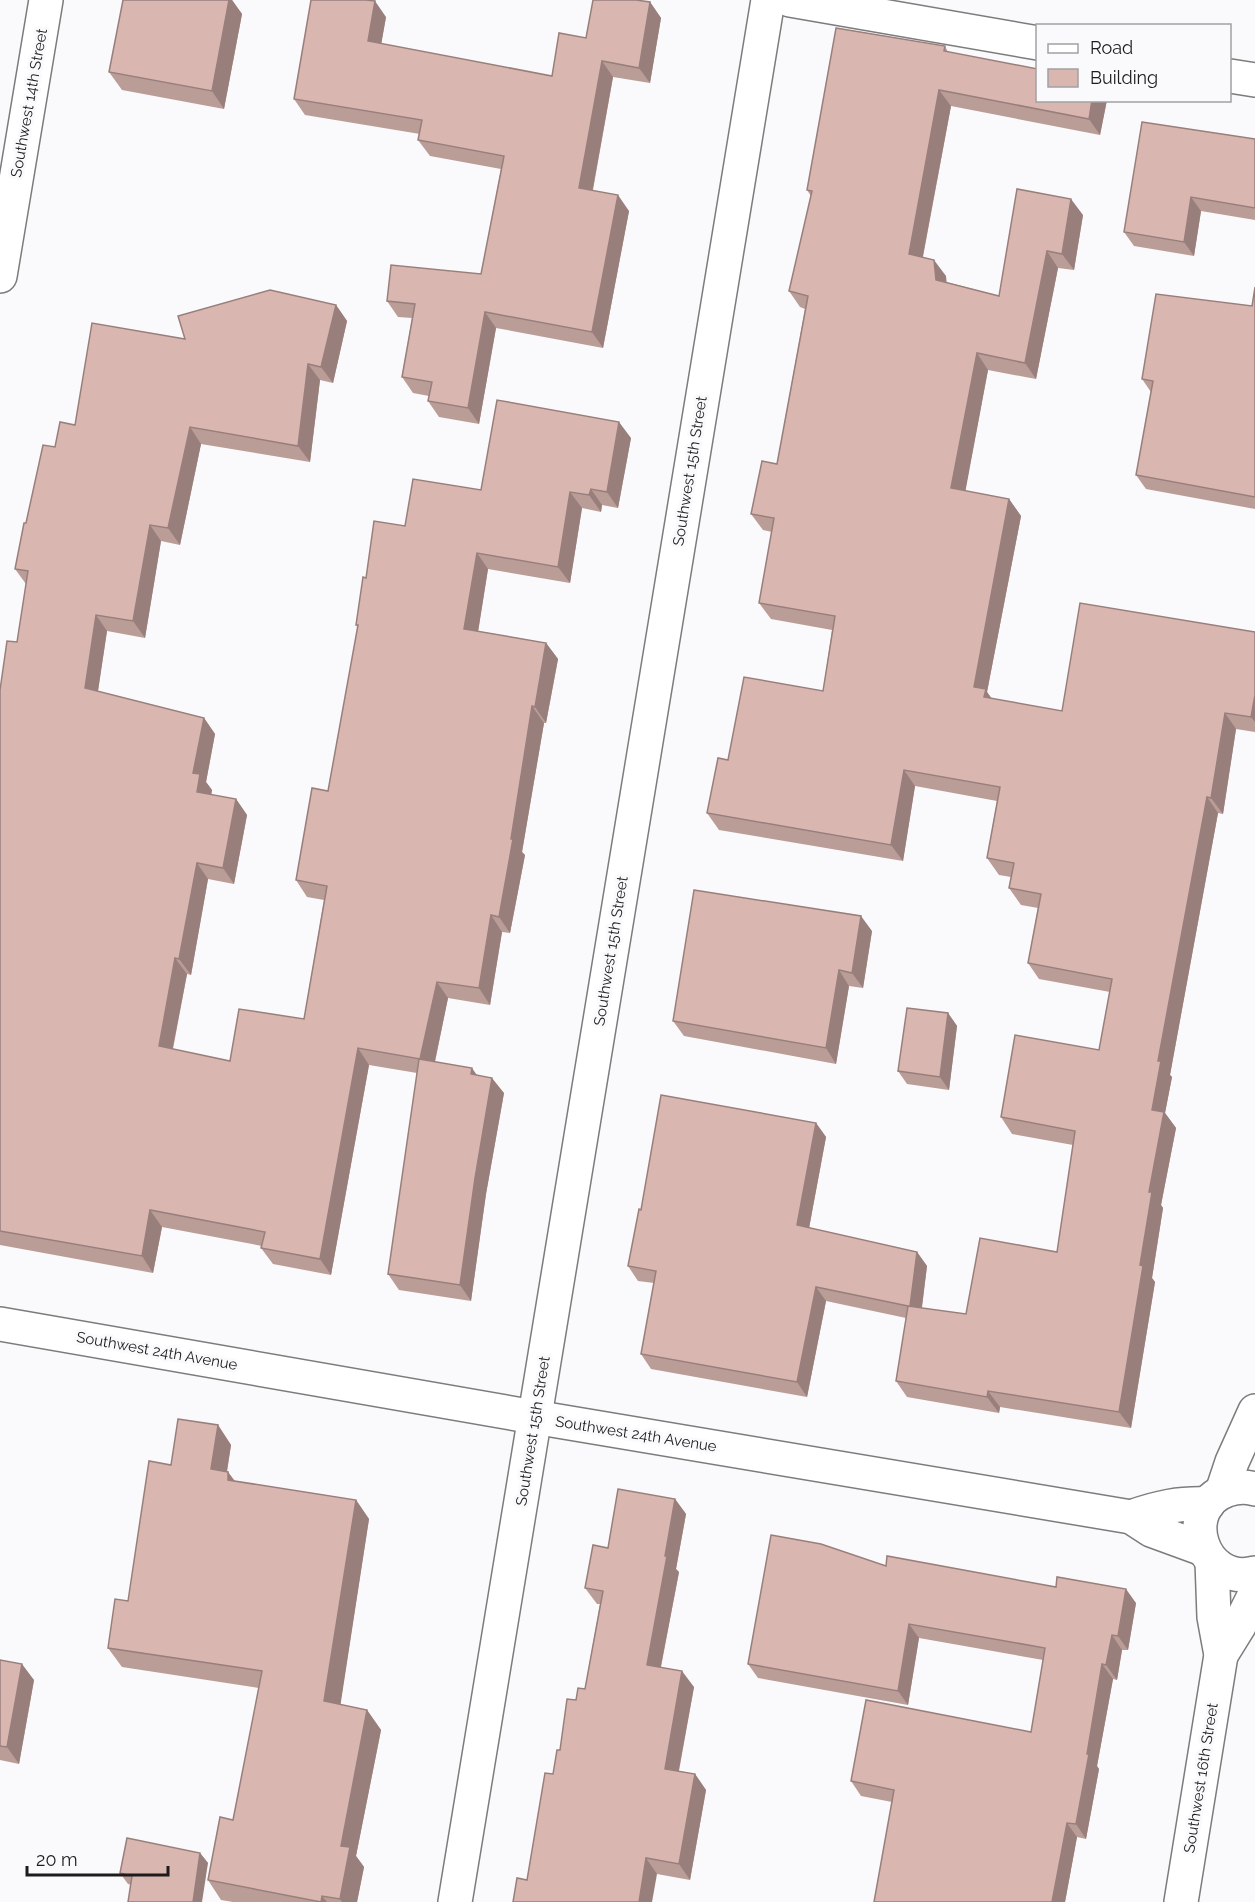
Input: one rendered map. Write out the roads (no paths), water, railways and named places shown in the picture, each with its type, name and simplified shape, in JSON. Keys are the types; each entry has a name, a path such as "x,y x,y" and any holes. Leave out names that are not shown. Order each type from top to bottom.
{"street":[{"name":"Southwest 14th Street","path":"0,276 46,0"},
{"name":"Southwest 15th Street","path":"455,1902 768,0"},
{"path":"790,0 1036,43"},
{"path":"1231,76 1255,80"},
{"name":"Southwest 24th Avenue","path":"0,1324 534,1417 1131,1517 1152,1530 1208,1555 1223,1569 1235,1574 1255,1573"},
{"path":"1215,1498 1255,1411"},
{"name":"Southwest 24th Avenue","path":"1131,1517 1156,1508 1215,1498 1236,1487 1255,1489"},
{"name":"Southwest 16th Street","path":"1181,1902 1221,1655 1214,1617 1208,1555 1200,1526 1215,1498"},
{"name":"Southwest 16th Street","path":"1221,1655 1255,1594"}]}
